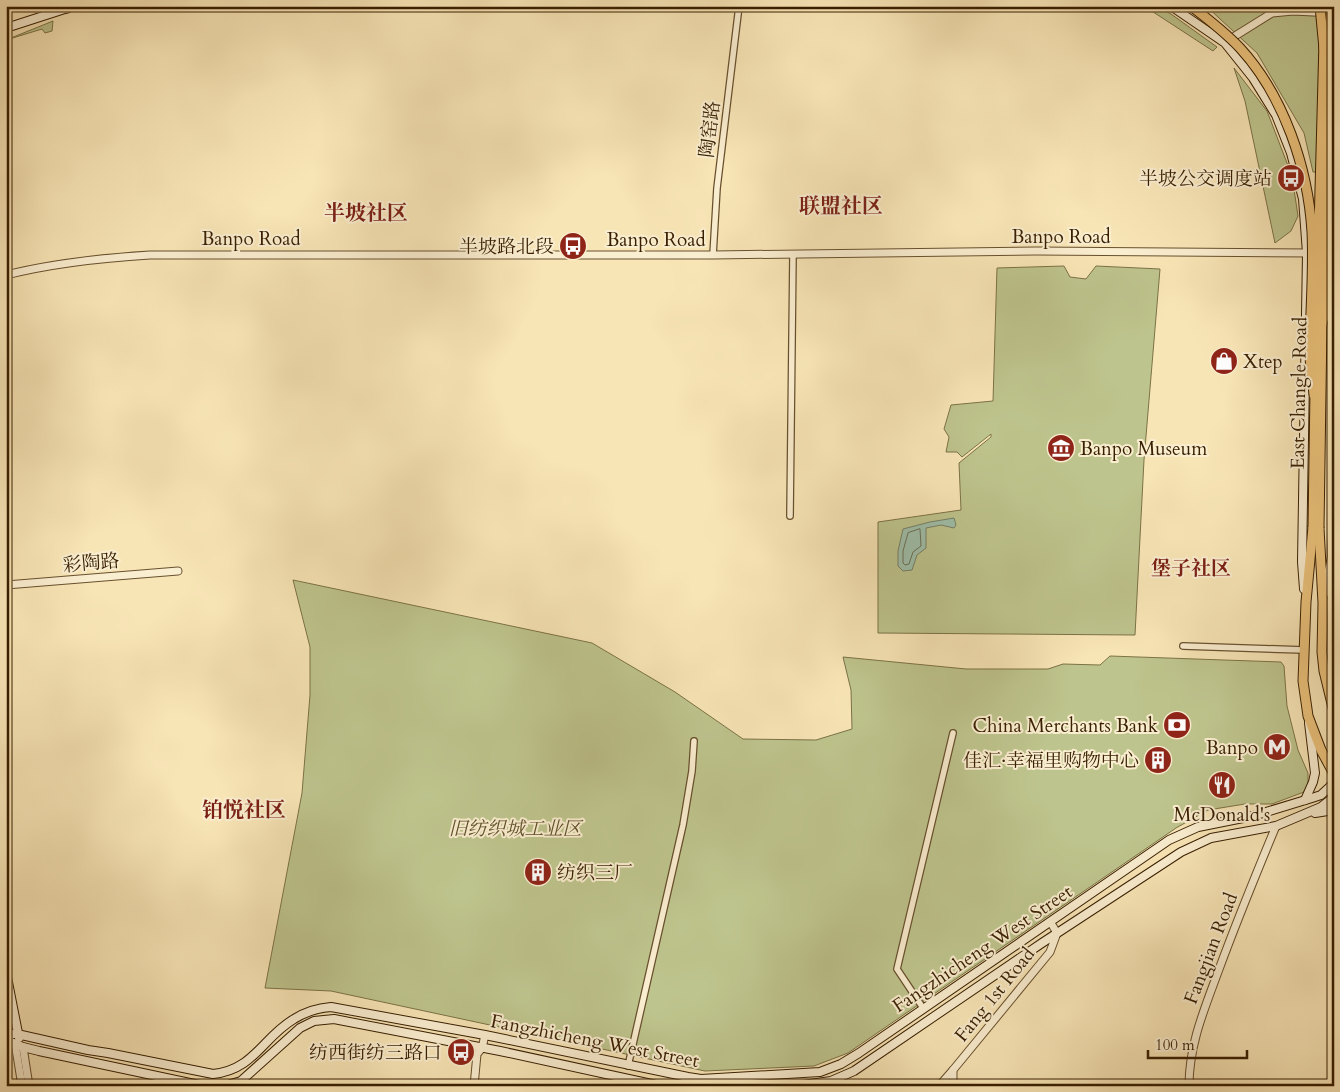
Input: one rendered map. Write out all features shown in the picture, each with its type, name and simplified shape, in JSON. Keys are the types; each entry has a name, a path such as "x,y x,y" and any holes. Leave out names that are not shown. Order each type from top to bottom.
{"main road":[{"path":"1171,6 1224,43 1253,78 1276,115 1287,141 1304,199 1307,253 1302,562 1306,602"},
{"path":"1191,6 1220,28 1251,61 1279,107 1295,141 1307,191 1312,232 1310,356 1314,395"},
{"name":"East Changle Road","path":"1322,6 1324,49 1314,395 1316,528 1322,603 1322,652 1328,693 1334,712"},
{"name":"East Changle Road","path":"1331,6 1329,138 1316,528 1306,602 1303,681 1308,716 1321,750 1334,774"},
{"path":"6,28 70,7"},
{"path":"1322,324 1330,295 1334,220"},
{"path":"1322,603 1332,557 1334,501"},
{"path":"1328,693 1334,704"},
{"path":"1305,800 1315,773 1308,716"},
{"name":"Fangzhicheng West Street","path":"6,1034 17,1034 213,1074 240,1067 287,1023 303,1014 320,1008 330,1007 351,1009 485,1035 628,1066 700,1079 820,1072 833,1068 849,1059 1051,923 1162,845 1185,832 1198,827 1253,816 1321,795 1334,783"},
{"name":"Fangzhicheng West Street","path":"796,1086 831,1082 854,1071 1057,933 1181,852 1212,838 1276,826 1321,807 1334,797"},
{"path":"1301,817 1334,810"},
{"path":"6,972 19,1045"},
{"name":"Fangzhicheng West Street","path":"224,1086 240,1081 300,1028 314,1021 341,1020 661,1086"},
{"path":"6,1034 19,1045"},
{"path":"6,1040 19,1045 204,1086"}],"street":[{"name":"陶窑路","path":"713,255 718,188 739,6"},
{"path":"1224,43 1272,13 1293,9 1334,13"},
{"name":"Banpo Road","path":"6,275 96,258 150,255 713,255 1036,251 1307,253 1334,255"},
{"path":"790,516 794,254"},
{"name":"彩陶路","path":"6,585 178,571"},
{"path":"1183,646 1304,650"},
{"path":"923,1008 897,970 953,733"},
{"path":"628,1066 683,825 690,788 694,741"},
{"name":"Fangjian Road","path":"1189,1086 1191,1052 1197,1029 1229,942 1276,826"},
{"path":"1051,923 1057,933"},
{"name":"Fang 1st Road","path":"953,1086 953,1070 1050,952 1057,933"},
{"path":"474,1086 477,1054 482,1048 485,1035"},
{"path":"19,1045 22,1086"},
{"path":"19,1045 29,1086"},
{"path":"939,1086 953,1070"}],"green space":[{"path":"1144,6 1156,6 1171,14 1217,47 1213,51"},
{"path":"1206,6 1334,6 1334,173 1313,172 1304,133 1257,53"},
{"path":"53,21 52,31 45,33 42,29 6,40"},
{"path":"1234,68 1267,111 1292,176 1298,216 1291,231 1275,243 1245,101"},
{"name":"Banpo Museum","path":"1064,266 1070,277 1086,279 1096,266 1160,269 1144,460 1135,635 878,633 878,522 961,510 959,463 991,437 991,434 962,457 957,452 946,452 949,437 944,429 951,405 993,401 997,268"},
{"name":"旧纺织城工业区","path":"293,580 592,643 675,692 743,739 816,740 852,729 851,690 843,657 966,669 1048,669 1063,664 1100,665 1110,656 1281,662 1284,666 1287,706 1298,750 1308,773 1308,785 1304,792 1272,804 1245,804 1208,810 1176,828 848,1053 814,1066 705,1071 331,991 265,988 302,793 310,695 310,647"}],"water":[{"path":"954,518 956,525 954,528 941,525 926,528 926,548 917,555 912,570 903,571 898,566 898,551 903,529"}],"place":[{"name":"半坡公交调度站","path":"1291,178"},
{"name":"半坡路北段","path":"573,246"},
{"name":"Xtep","path":"1224,361"},
{"name":"Banpo Museum","path":"1061,448"},
{"name":"China Merchants Bank","path":"1177,725"},
{"name":"Banpo","path":"1277,747"},
{"name":"佳汇·幸福里购物中心","path":"1158,760"},
{"name":"McDonald's","path":"1222,785"},
{"name":"纺织三厂","path":"538,872"},
{"name":"纺西街纺三路口","path":"461,1052"}],"district":[{"name":"联盟社区","path":"841,206"},
{"name":"半坡社区","path":"366,213"},
{"name":"堡子社区","path":"1191,568"},
{"name":"铂悦社区","path":"244,810"}]}
